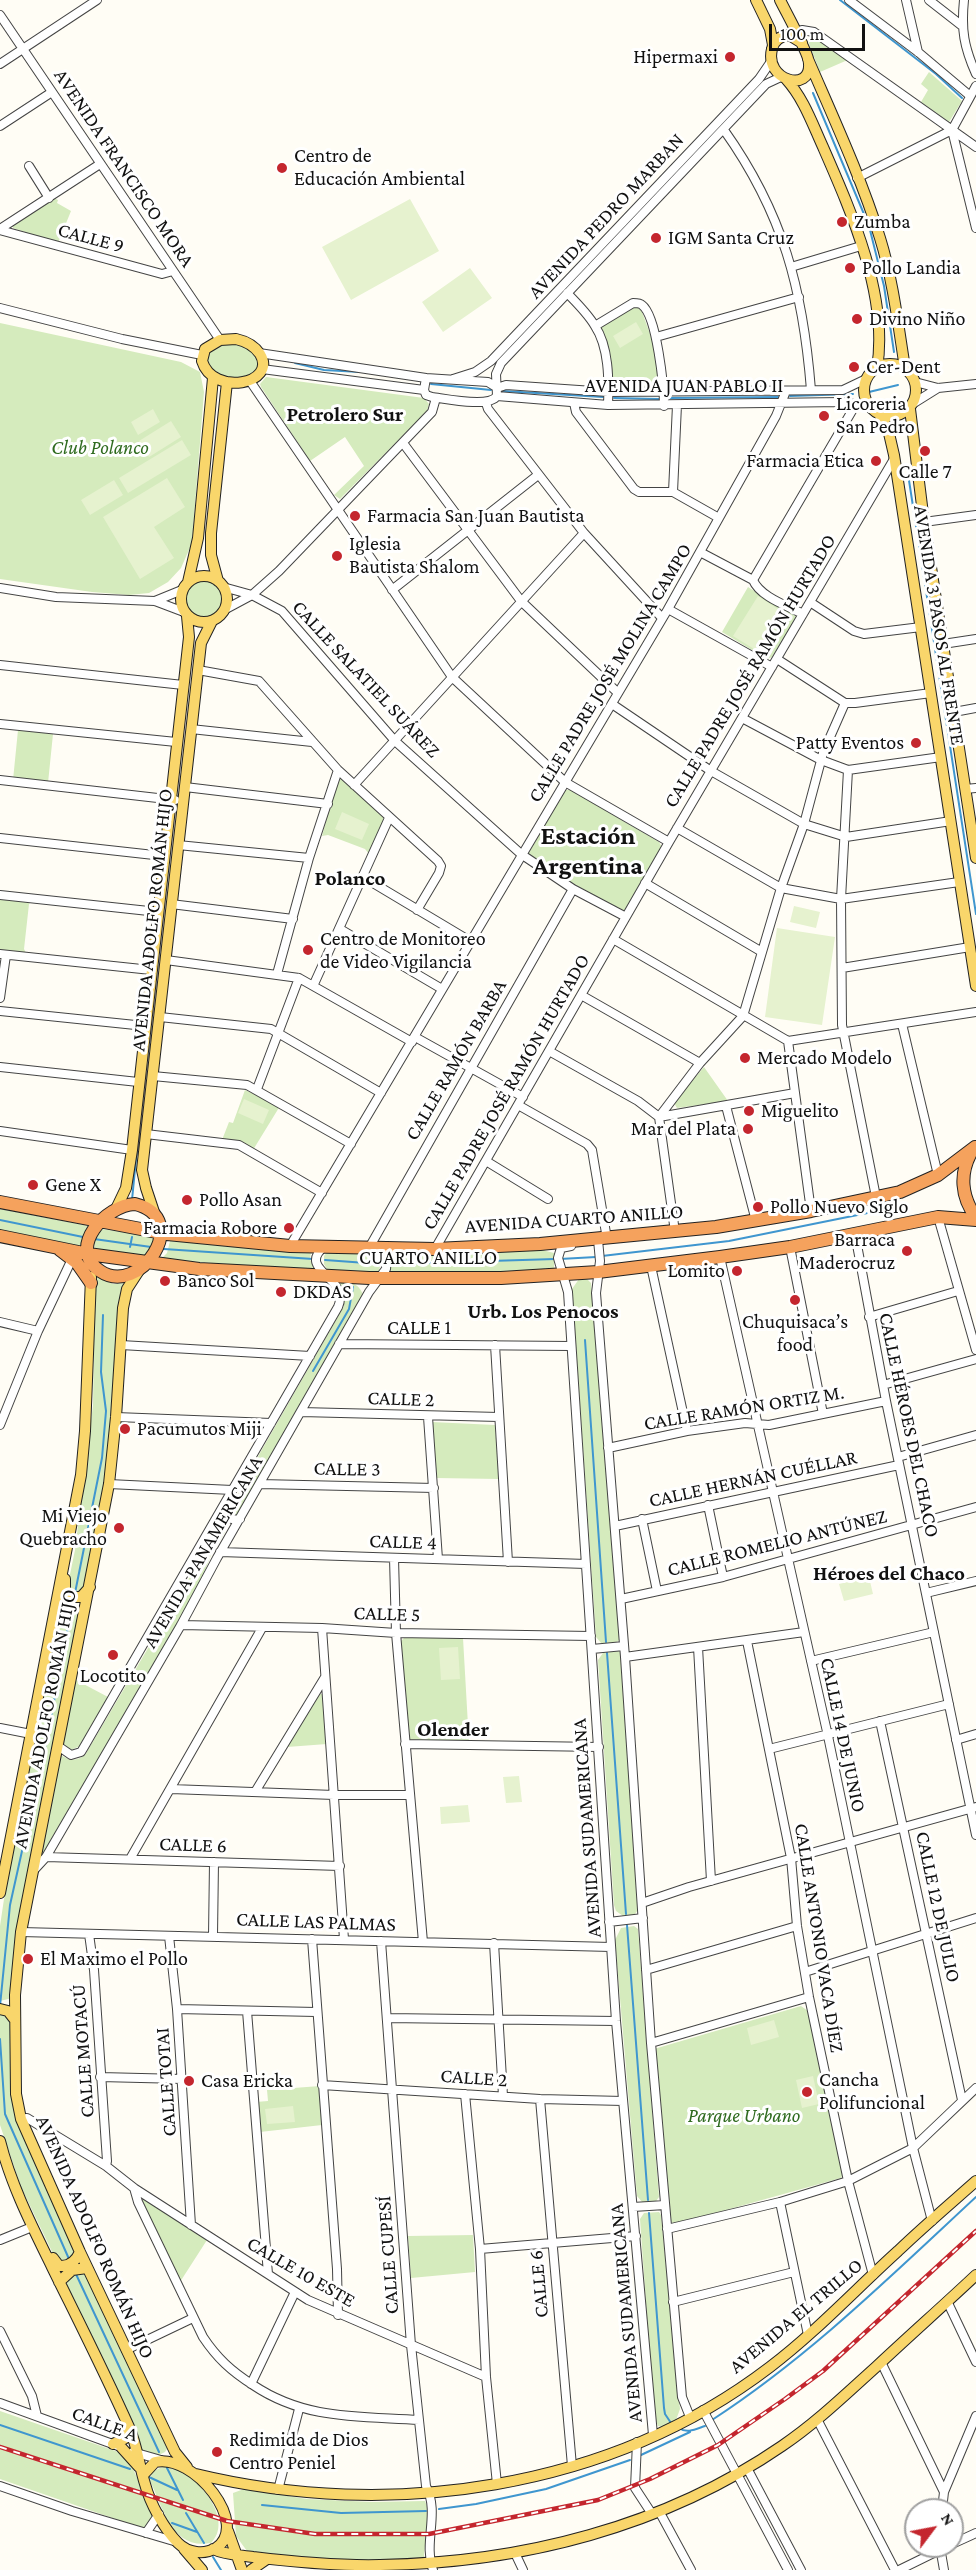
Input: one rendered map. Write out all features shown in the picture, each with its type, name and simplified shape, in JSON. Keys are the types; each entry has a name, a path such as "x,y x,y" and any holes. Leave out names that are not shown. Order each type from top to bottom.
{"highway":[{"name":"AVENIDA CUARTO ANILLO","path":"160,1228 184,1237 290,1246 374,1249 435,1249 597,1242 756,1221 900,1192 938,1175 975,1146"},
{"path":"975,1146 966,1163 963,1185 966,1201 976,1218"},
{"path":"150,1201 169,1224 184,1237"},
{"path":"0,1202 99,1223 160,1228"},
{"path":"132,1204 142,1206 153,1214 160,1228 158,1248 144,1265 127,1274 111,1275 100,1271 90,1258 89,1238 99,1223 116,1209 132,1204"},
{"path":"855,1234 938,1217 976,1218"},
{"name":"CUARTO ANILLO","path":"0,1236 56,1247 90,1258 144,1265 378,1278 501,1278 561,1268 651,1266 720,1257 855,1234"},
{"path":"56,1247 72,1258 91,1283"}],"main road":[{"path":"756,0 770,29 773,45 772,60 803,103 832,169 861,246 878,315 880,347 877,368"},
{"path":"780,0 802,43 869,205 889,272 904,368 915,382 916,396 912,406 892,417 874,411 865,397 866,379 877,368 891,364 904,368"},
{"path":"773,45 784,36 793,37 802,43"},
{"path":"783,78 796,81 806,75 810,64 808,59"},
{"path":"220,340 244,341 259,353 262,369 250,381 227,382 213,378 204,366 202,355 206,349 220,340"},
{"path":"213,378 198,538 181,605 186,614 199,622 212,621 224,610 227,598 211,555 211,533 227,382"},
{"name":"AVENIDA 3 PASOS AL FRENTE","path":"912,406 924,522 924,590 921,627 951,821 967,851"},
{"name":"AVENIDA 3 PASOS AL FRENTE","path":"874,411 888,429 898,483 924,590 943,644 954,712 971,789 967,851 959,882 976,986"},
{"path":"185,586 203,576 220,584"},
{"name":"AVENIDA ADOLFO ROMÁN HIJO","path":"116,1209 126,1188 132,1150 169,800 189,637 186,614"},
{"name":"AVENIDA ADOLFO ROMÁN HIJO","path":"160,1228 142,1170 184,801 190,729 201,643 212,621"},
{"path":"189,637 198,670"},
{"path":"136,1106 149,1108"},
{"name":"AVENIDA ADOLFO ROMÁN HIJO","path":"0,1893 1,1877 57,1608 81,1475 86,1431 90,1258"},
{"name":"AVENIDA ADOLFO ROMÁN HIJO","path":"144,1265 125,1295 109,1484 21,1932 14,1997 16,2094 21,2119 82,2261 175,2452 208,2487 223,2511 235,2555 242,2570"},
{"path":"69,1538 70,1548 64,1588 72,1597 79,1598 87,1590"},
{"path":"57,1608 71,1603 84,1613"},
{"path":"0,2003 7,2002 14,1997"},
{"path":"0,2009 6,2010 14,2018"},
{"path":"0,2141 32,2227 61,2275"},
{"name":"AVENIDA EL TRILLO","path":"161,2461 278,2490 339,2496 430,2494 497,2484 572,2466 637,2442 674,2425 703,2410 762,2372 808,2335 976,2181"},
{"path":"18,2194 25,2203 61,2275 130,2429 148,2492 159,2514 202,2570"},
{"path":"61,2275 69,2265 82,2261"},
{"path":"180,2544 198,2552 211,2550 341,2568 432,2567 561,2543 656,2512 747,2468 818,2419 976,2275"},
{"path":"130,2429 117,2445 143,2472"},
{"path":"143,2472 151,2464 161,2461"},
{"path":"211,2550 225,2539 228,2528"},
{"path":"251,2570 267,2559"}],"street":[{"path":"0,63 97,0"},
{"path":"849,0 918,52 969,95"},
{"path":"906,0 918,52"},
{"path":"929,0 961,25"},
{"path":"964,0 961,25 967,53 976,75"},
{"name":"AVENIDA FRANCISCO MORA","path":"0,15 220,340"},
{"path":"796,32 802,30 814,32 976,147"},
{"name":"AVENIDA PEDRO MARBAN","path":"453,379 475,372 491,361 759,79 772,60"},
{"name":"AVENIDA PEDRO MARBAN","path":"497,390 496,374 501,363 766,84 783,78"},
{"path":"857,178 952,130 969,95 976,86"},
{"path":"0,126 52,92"},
{"path":"724,130 746,161 765,195 780,230 799,297 807,342 811,390"},
{"path":"952,130 976,228"},
{"path":"0,230 100,164"},
{"path":"29,166 49,198"},
{"name":"CALLE 9","path":"0,230 162,274 173,271"},
{"path":"791,267 861,246"},
{"path":"567,293 596,326 604,349 608,405"},
{"path":"656,337 799,297"},
{"path":"596,326 633,303 641,304 646,309 656,337 664,406"},
{"path":"0,308 122,339 202,355"},
{"path":"259,353 426,378 488,382 497,390 495,400 486,403 426,395 424,390 426,378"},
{"path":"262,369 424,390"},
{"name":"AVENIDA JUAN PABLO II","path":"497,390 506,385 608,392 843,390 866,379"},
{"path":"250,381 452,677 565,782 669,842"},
{"path":"915,382 938,388 976,384"},
{"path":"912,406 938,388"},
{"name":"AVENIDA JUAN PABLO II","path":"497,390 574,403 608,405 843,402 874,411"},
{"name":"CALLE PADRE JOSÉ MOLINA CAMPO","path":"290,1246 668,609 776,416 786,391"},
{"path":"224,610 252,595 279,571 432,412 436,398"},
{"path":"486,403 538,475 584,533 662,618"},
{"path":"574,403 576,412 634,489 639,492 672,492 719,518"},
{"path":"753,580 856,404"},
{"path":"672,492 677,405"},
{"path":"403,443 521,601 617,692"},
{"name":"CALLE PADRE JOSÉ RAMÓN HURTADO","path":"435,1249 645,883 894,459"},
{"path":"392,590 538,475"},
{"path":"879,486 888,482 898,483"},
{"path":"924,522 976,515"},
{"path":"354,785 584,533"},
{"path":"700,552 753,580 756,587 763,592 803,614"},
{"path":"220,584 252,595"},
{"path":"155,601 185,586"},
{"path":"0,588 56,597 155,601 186,614"},
{"name":"CALLE SALATIEL SUÁREZ","path":"252,595 282,611 395,741 521,854 573,889 626,917"},
{"path":"810,602 854,631 864,634 921,627"},
{"path":"668,609 774,663 845,703 931,693"},
{"path":"943,644 976,639"},
{"path":"0,665 183,685"},
{"path":"198,670 260,681 338,770 438,861 441,866 439,873 417,910"},
{"path":"659,1117 700,1063 742,1016 781,888 804,824 821,760 845,703"},
{"path":"612,704 711,771 804,824 846,837 951,821"},
{"path":"954,712 976,708"},
{"path":"742,718 821,760 848,770 941,757"},
{"path":"0,724 176,742"},
{"path":"190,729 312,741"},
{"path":"277,974 309,858 338,770"},
{"path":"848,770 841,899 843,1032 876,1197"},
{"path":"0,780 184,801"},
{"path":"185,787 328,804"},
{"path":"314,984 389,818"},
{"path":"677,828 781,888 841,899 959,882"},
{"path":"0,838 163,856"},
{"path":"178,845 309,858"},
{"path":"363,877 470,941"},
{"path":"645,883 762,952"},
{"name":"CALLE RAMÓN BARBA","path":"374,1249 470,1068 573,889"},
{"path":"0,895 158,912"},
{"path":"171,904 293,919"},
{"path":"340,929 442,988"},
{"path":"613,939 788,1041 976,1012"},
{"path":"842,968 970,947"},
{"path":"0,998 3,954 152,970"},
{"path":"166,960 299,978 523,1097"},
{"path":"257,1089 299,978"},
{"path":"581,995 700,1063"},
{"path":"0,1011 145,1026"},
{"path":"160,1017 264,1028 277,1032 381,1094"},
{"path":"902,1024 938,1175"},
{"path":"788,1041 811,1211"},
{"path":"549,1051 638,1101 659,1117 675,1232"},
{"path":"0,1067 138,1082"},
{"path":"153,1076 240,1084 257,1089 351,1144"},
{"path":"659,1117 795,1093"},
{"path":"518,1105 587,1144 592,1150 599,1266 596,1293 626,1657 651,2043 682,2401 690,2417"},
{"path":"726,1106 756,1221"},
{"path":"0,1131 132,1150"},
{"path":"146,1134 239,1145 322,1193"},
{"path":"486,1161 548,1198"},
{"path":"938,1217 976,1350"},
{"name":"CALLE HÉROES DEL CHACO","path":"855,1234 898,1461 956,1740 973,1808 976,1834"},
{"name":"AVENIDA SUDAMERICANA","path":"597,1242 562,1247 558,1252 567,1289 616,2021 653,2435"},
{"path":"790,1246 823,1414"},
{"name":"AVENIDA PANAMERICANA","path":"58,1746 71,1755 81,1752 341,1300 338,1286 321,1272 316,1264 317,1254 324,1247"},
{"name":"AVENIDA PANAMERICANA","path":"34,1870 46,1857 181,1625 339,1344 378,1278 385,1272 388,1263 385,1255 374,1249"},
{"name":"CALLE 14 DE JUNIO","path":"720,1257 828,1736 913,2148 932,2221"},
{"path":"0,1425 38,1331 72,1258"},
{"path":"651,1266 687,1431"},
{"path":"869,1317 958,1291"},
{"path":"0,1322 38,1331"},
{"name":"CALLE 1","path":"339,1344 571,1346"},
{"path":"121,1345 310,1356"},
{"path":"495,1345 508,1562"},
{"path":"883,1385 976,1359"},
{"name":"CALLE RAMÓN ORTIZ M.","path":"608,1448 687,1431 745,1423 769,1425 886,1401"},
{"name":"CALLE 2","path":"301,1412 499,1417"},
{"path":"116,1417 271,1423"},
{"path":"428,1417 438,1559"},
{"name":"CALLE HERNÁN CUÉLLAR","path":"615,1526 772,1493 898,1461 976,1435"},
{"path":"109,1484 232,1490"},
{"name":"CALLE 3","path":"260,1484 434,1488"},
{"path":"708,1505 723,1577"},
{"path":"224,1506 227,1518 240,1519"},
{"name":"CALLE ROMELIO ANTÚNEZ","path":"621,1599 723,1577 976,1507"},
{"path":"642,1519 657,1590"},
{"path":"215,1520 227,1521 231,1527 231,1533"},
{"name":"CALLE 4","path":"220,1552 586,1564"},
{"path":"394,1558 396,1633 423,1941"},
{"path":"926,1593 976,1581"},
{"name":"CALLE 5","path":"181,1625 322,1628 396,1633 591,1636"},
{"path":"130,1859 261,1628"},
{"path":"322,1628 344,1939"},
{"path":"626,1657 804,1632"},
{"path":"811,1661 934,1632"},
{"name":"CALLE ANTONIO VACA DÍEZ","path":"747,1641 791,1858 809,1997 848,2181 873,2275"},
{"path":"592,1649 624,1646"},
{"path":"698,1647 711,1881"},
{"path":"255,1792 325,1677"},
{"path":"769,1749 949,1704"},
{"name":"CALLE 12 DE JULIO","path":"880,1721 962,2100"},
{"path":"0,1728 31,1734"},
{"path":"956,1740 976,1734"},
{"path":"405,1744 598,1747"},
{"path":"171,1789 334,1795 410,1795"},
{"path":"642,1903 849,1841 973,1808"},
{"name":"CALLE 6","path":"46,1857 340,1866"},
{"path":"213,1862 213,1936"},
{"path":"609,1922 643,1918"},
{"path":"805,1972 976,1918"},
{"path":"646,1970 798,1926"},
{"name":"CALLE LAS PALMAS","path":"21,1932 611,1947"},
{"name":"CALLE MOTACÚ","path":"89,1934 94,1970 106,2166"},
{"name":"CALLE TOTAI","path":"169,1936 177,2009 192,2225"},
{"path":"312,1939 337,2269 338,2315"},
{"name":"CALLE CUPESÍ","path":"381,1941 411,2345 426,2486 430,2494 432,2513 429,2534 432,2567"},
{"path":"494,1943 503,2096"},
{"path":"651,2043 809,1997"},
{"path":"177,2009 316,2012"},
{"path":"247,2011 268,2274"},
{"path":"387,2018 616,2021"},
{"path":"100,2077 182,2079"},
{"name":"CALLE 2","path":"322,2085 540,2099 623,2101"},
{"path":"667,2229 780,2202 848,2181 913,2148 976,2088"},
{"path":"465,2094 480,2249 486,2377 497,2484"},
{"name":"CALLE 6","path":"540,2099 572,2466"},
{"name":"CALLE 10 ESTE","path":"21,2119 27,2118 106,2166 134,2188 295,2292 338,2315 486,2377"},
{"path":"134,2188 193,2318 222,2363 273,2398 299,2409 419,2420"},
{"path":"780,2202 808,2335"},
{"path":"633,2207 665,2205"},
{"path":"0,2240 32,2227"},
{"path":"480,2249 636,2236"},
{"path":"673,2302 794,2272"},
{"path":"251,2384 295,2292"},
{"path":"947,2301 976,2362"},
{"path":"126,2350 193,2318"},
{"path":"0,2331 32,2396 37,2416"},
{"path":"881,2362 944,2492"},
{"name":"CALLE A","path":"0,2403 161,2461"},
{"path":"278,2490 299,2409"},
{"path":"703,2410 788,2570"},
{"path":"943,2498 976,2416"},
{"path":"818,2419 897,2570 915,2566"},
{"path":"637,2442 635,2488 656,2512 691,2570"},
{"path":"747,2468 801,2570"},
{"path":"0,2486 180,2544"},
{"path":"146,2533 159,2514"},
{"path":"514,2553 523,2570"}],"green space":[{"path":"816,35 850,59 820,72 808,41"},
{"path":"929,72 962,101 949,122 921,102 928,90 921,84"},
{"path":"54,198 58,200 57,203 71,211 58,243 13,228 13,226"},
{"path":"410,199 439,251 351,300 322,247"},
{"path":"470,268 492,298 443,332 422,302"},
{"path":"634,306 641,309 654,345 661,389 612,388 601,327"},
{"path":"636,322 643,334 620,348 613,336"},
{"name":"Club Polanco","path":"0,323 181,362 200,372 204,392 192,543 181,568 168,582 149,593 129,595 0,579"},
{"path":"220,345 244,347 252,352 259,365 255,373 228,378 218,374 207,364 207,352"},
{"path":"266,377 424,398 429,404 427,411 340,499 334,495 364,466 345,437 310,461 261,387 260,384"},
{"path":"153,409 160,422 138,435 131,422"},
{"path":"171,421 181,437 149,457 139,441"},
{"path":"182,440 191,455 128,493 119,478"},
{"path":"167,478 185,507 154,527 174,558 140,579 103,517"},
{"path":"114,480 123,495 90,515 81,500"},
{"path":"204,580 211,581 217,586 222,592 222,606 217,612 211,617 204,618 197,617 191,612 186,606 185,599 186,592 191,586 197,581"},
{"path":"748,587 797,617 772,657 767,659 722,632"},
{"path":"758,596 784,613 759,652 733,636"},
{"path":"18,730 53,734 48,783 13,780"},
{"path":"341,778 383,815 383,821 369,854 365,849 328,835 322,836 337,780"},
{"path":"565,790 571,790 659,842 663,849 624,914 527,856"},
{"path":"342,812 369,824 362,840 335,829"},
{"path":"0,898 32,901 29,904 24,949 26,953 0,950"},
{"path":"794,906 820,912 816,928 790,922"},
{"path":"777,928 835,937 822,1025 765,1017"},
{"path":"704,1067 728,1101 677,1108 674,1103"},
{"path":"245,1090 280,1106 253,1150 222,1140 229,1122 233,1123"},
{"path":"244,1099 269,1110 263,1124 238,1113"},
{"path":"0,1209 89,1226 85,1232 84,1247 0,1231"},
{"path":"102,1229 153,1237 154,1243 143,1258 95,1251 94,1242"},
{"path":"170,1241 311,1252 310,1259 315,1271 161,1259 167,1253"},
{"path":"542,1250 554,1253 554,1270 393,1273 390,1269 391,1259 403,1254"},
{"path":"327,1252 377,1254 382,1258 379,1271 376,1273 328,1271 324,1264 324,1256"},
{"path":"95,1276 113,1284 127,1283 121,1291 119,1302 104,1488 84,1595 71,1594 68,1584 75,1550 93,1405"},
{"path":"586,1278 591,1283 621,1639 613,1644 602,1644 596,1637 572,1289 579,1279"},
{"path":"339,1282 356,1285 363,1294 361,1302 237,1516 231,1515 230,1510 260,1453 344,1306 343,1289"},
{"path":"432,1422 495,1425 499,1479 436,1478"},
{"path":"221,1524 225,1525 225,1532 211,1555 200,1583 145,1680 134,1672"},
{"path":"869,1577 873,1594 844,1601 839,1584"},
{"path":"64,1610 73,1610 77,1613 76,1626 12,1998 0,2001 0,1926 4,1899 59,1613"},
{"path":"405,1637 463,1638 469,1743 410,1740 400,1642"},
{"path":"458,1647 460,1679 441,1680 439,1648"},
{"path":"619,1651 622,1655 639,1908 633,1917 623,1916 616,1911 614,1905 598,1660 603,1653"},
{"path":"131,1677 142,1683 44,1854 42,1852 61,1755 73,1760 85,1755"},
{"path":"76,1680 108,1697 80,1746 71,1750 63,1745"},
{"path":"320,1694 323,1694 327,1744 287,1747"},
{"path":"519,1776 522,1802 506,1803 503,1777"},
{"path":"468,1805 470,1822 441,1824 440,1807"},
{"path":"634,1926 638,1929 659,2197 656,2201 643,2203 637,2196 615,1940 621,1928"},
{"name":"Parque Urbano","path":"801,2006 808,2011 843,2173 841,2178 673,2223 670,2221 654,2049"},
{"path":"0,2014 10,2018 15,2095 78,2253 75,2258 57,2262 21,2187 0,2125"},
{"path":"774,2020 779,2037 751,2045 747,2028"},
{"name":"Cancha Polifuncional","path":"813,2076 819,2104 802,2108 796,2080"},
{"path":"320,2086 322,2125 260,2132 256,2102 268,2101 267,2090"},
{"path":"293,2106 295,2122 267,2124 265,2109"},
{"path":"144,2199 207,2240 180,2282 142,2201"},
{"path":"659,2212 680,2409 676,2420 663,2427 658,2426 654,2416 640,2219 644,2213"},
{"path":"473,2235 475,2272 411,2278 408,2236"},
{"path":"83,2273 88,2275 169,2446 165,2452 157,2456 142,2450 66,2287 72,2277"},
{"path":"0,2411 127,2455 153,2514 150,2523 144,2529 0,2479"},
{"path":"164,2466 181,2471 191,2478 213,2504 219,2524 217,2534 211,2543 198,2544 187,2540 171,2526 150,2481 152,2472"},
{"path":"244,2489 307,2499 372,2502 425,2501 428,2522 424,2561 340,2561 247,2551 236,2536 233,2493"}],"waterway":[{"path":"840,0 936,74 962,98"},
{"path":"813,93 869,226 884,286 894,352"},
{"path":"295,363 324,370 360,372"},
{"path":"431,384 491,390"},
{"path":"869,392 898,385"},
{"path":"503,391 603,397"},
{"path":"790,396 853,394"},
{"path":"670,398 778,397"},
{"path":"614,398 659,399"},
{"path":"908,474 976,914"},
{"path":"132,1200 137,1149"},
{"path":"602,1256 729,1241 907,1205"},
{"path":"0,1220 83,1237"},
{"path":"130,1247 132,1237"},
{"path":"94,1239 151,1247"},
{"path":"164,1249 313,1259"},
{"path":"560,1259 596,1257"},
{"path":"392,1264 555,1259"},
{"path":"325,1260 380,1264"},
{"path":"313,1371 349,1309 353,1287"},
{"path":"75,1593 102,1458 106,1411 101,1372 103,1315"},
{"path":"585,1340 606,1642"},
{"path":"0,2006 10,1905 46,1743 73,1601"},
{"path":"607,1653 626,1914"},
{"path":"627,1925 648,2200"},
{"path":"0,2039 5,2114 69,2259"},
{"path":"712,2420 748,2396 816,2342 976,2197"},
{"path":"649,2213 664,2408 671,2423"},
{"path":"75,2272 159,2452"},
{"path":"0,2425 130,2469"},
{"path":"679,2428 688,2431 705,2426"},
{"path":"641,2455 690,2432"},
{"path":"439,2509 476,2504 546,2489 630,2460"},
{"path":"167,2468 183,2500"},
{"path":"149,2477 177,2490"},
{"path":"262,2505 341,2513 426,2511"},
{"path":"186,2513 204,2543"},
{"path":"172,2523 197,2532"},
{"path":"213,2557 221,2570"}],"railway":[{"path":"0,2447 227,2521 315,2534 429,2534 598,2500 650,2479 718,2445 785,2399 823,2371 976,2231"}],"place":[{"name":"Hipermaxi","path":"730,57"},
{"name":"Centro de Educación Ambiental","path":"282,168"},
{"name":"Zumba","path":"842,222"},
{"name":"IGM Santa Cruz","path":"656,238"},
{"name":"Pollo Landia","path":"850,268"},
{"name":"Divino Niño","path":"857,319"},
{"name":"Cer-Dent","path":"854,367"},
{"name":"Licoreria San Pedro","path":"824,416"},
{"name":"Calle 7","path":"925,451"},
{"name":"Farmacia Etica","path":"876,461"},
{"name":"Farmacia San Juan Bautista","path":"355,516"},
{"name":"Iglesia Bautista Shalom","path":"337,556"},
{"name":"Patty Eventos","path":"916,743"},
{"name":"Centro de Monitoreo de Video Vigilancia","path":"308,950"},
{"name":"Mercado Modelo","path":"745,1058"},
{"name":"Miguelito","path":"749,1111"},
{"name":"Mar del Plata","path":"748,1129"},
{"name":"Gene X","path":"33,1185"},
{"name":"Pollo Asan","path":"187,1200"},
{"name":"Pollo Nuevo Siglo","path":"758,1207"},
{"name":"Farmacia Robore","path":"289,1228"},
{"name":"Barraca Maderocruz","path":"907,1251"},
{"name":"Lomito","path":"737,1271"},
{"name":"Banco Sol","path":"165,1281"},
{"name":"DKDAS","path":"281,1292"},
{"name":"Chuquisaca’s food","path":"795,1300"},
{"name":"Pacumutos Miji","path":"125,1429"},
{"name":"Mi Viejo Quebracho","path":"119,1528"},
{"name":"Locotito","path":"113,1655"},
{"name":"El Maximo el Pollo","path":"28,1959"},
{"name":"Casa Ericka","path":"189,2081"},
{"name":"Cancha Polifuncional","path":"807,2092"},
{"name":"Redimida de Dios Centro Peniel","path":"217,2452"}],"district":[{"name":"Petrolero Sur","path":"345,415"},
{"name":"Estación Argentina","path":"588,851"},
{"name":"Polanco","path":"350,879"},
{"name":"Urb. Los Penocos","path":"543,1312"},
{"name":"Héroes del Chaco","path":"889,1574"},
{"name":"Olender","path":"453,1730"}]}
